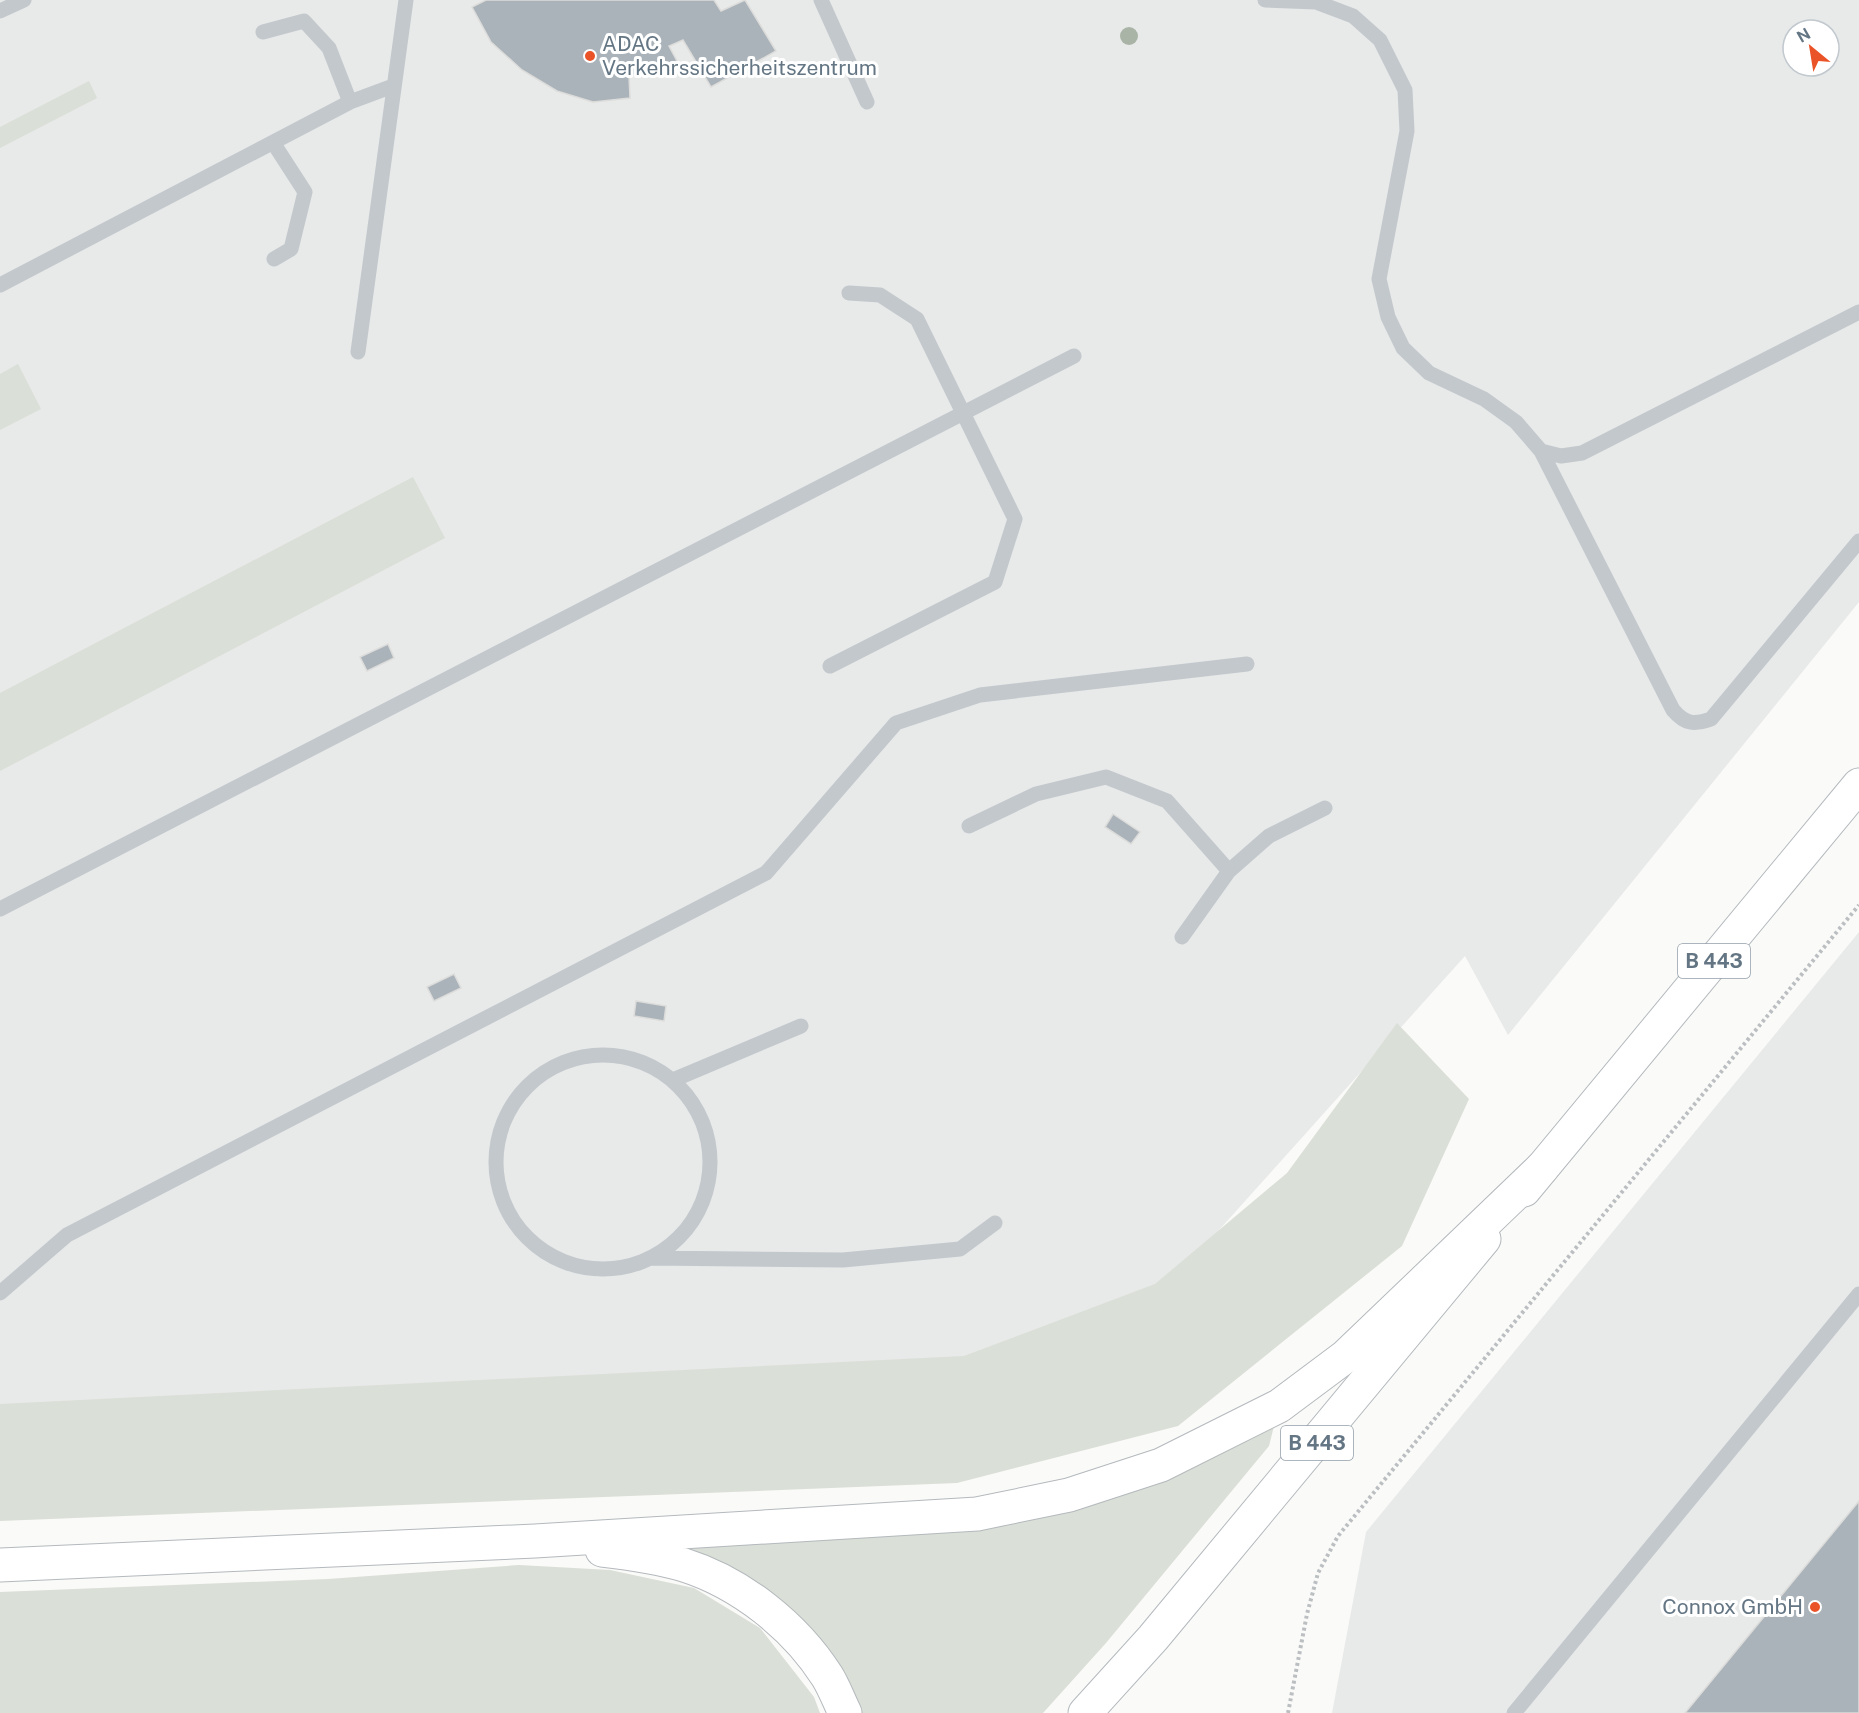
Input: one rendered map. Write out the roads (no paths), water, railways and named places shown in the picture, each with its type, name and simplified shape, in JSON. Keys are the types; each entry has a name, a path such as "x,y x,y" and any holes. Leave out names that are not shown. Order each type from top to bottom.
{"main road":[{"name":"B 443","path":"1085,1713 1153,1638 1329,1429 1859,785"},
{"path":"0,1565 535,1541 977,1514 1069,1495 1161,1465 1279,1406 1346,1356 1542,1168"},
{"path":"535,1541 626,1553 684,1565 729,1585 763,1608 800,1640 828,1677 845,1713"}],"lane":[{"path":"0,11 24,0"},
{"path":"358,352 406,0"},
{"path":"820,0 867,102"},
{"path":"1265,0 1316,2 1353,16 1380,40 1405,90 1407,131 1379,279 1388,317 1403,348 1429,373 1452,386 1484,399 1515,422 1541,451 1673,710 1683,721 1697,724 1711,719 1859,541"},
{"path":"263,32 304,21 329,48 350,102"},
{"path":"0,285 274,144 350,102 393,86"},
{"path":"274,144 304,192 291,249 274,259"},
{"path":"830,666 995,582 1015,519 917,319 880,295 849,293"},
{"path":"1541,451 1561,456 1582,453 1859,312"},
{"path":"0,909 1074,356"},
{"path":"0,1293 67,1235 766,873 896,723 980,695 1247,664"},
{"path":"969,826 1036,794 1106,777 1167,801 1229,871"},
{"path":"1182,937 1229,871 1269,836 1325,808"},
{"path":"674,1080 801,1026"},
{"path":"608,1054 643,1062 674,1080 696,1107 708,1140 710,1175 700,1209 679,1238 651,1258 617,1269 581,1267 547,1255 520,1232 502,1201 495,1167 499,1131 515,1099 540,1074 573,1058 608,1054"},
{"path":"651,1258 843,1260 960,1249 994,1223"},
{"path":"1514,1713 1859,1294"}],"place":[{"name":"ADAC Verkehrssicherheitszentrum","path":"590,56"},
{"name":"Connox GmbH","path":"1815,1607"}]}
